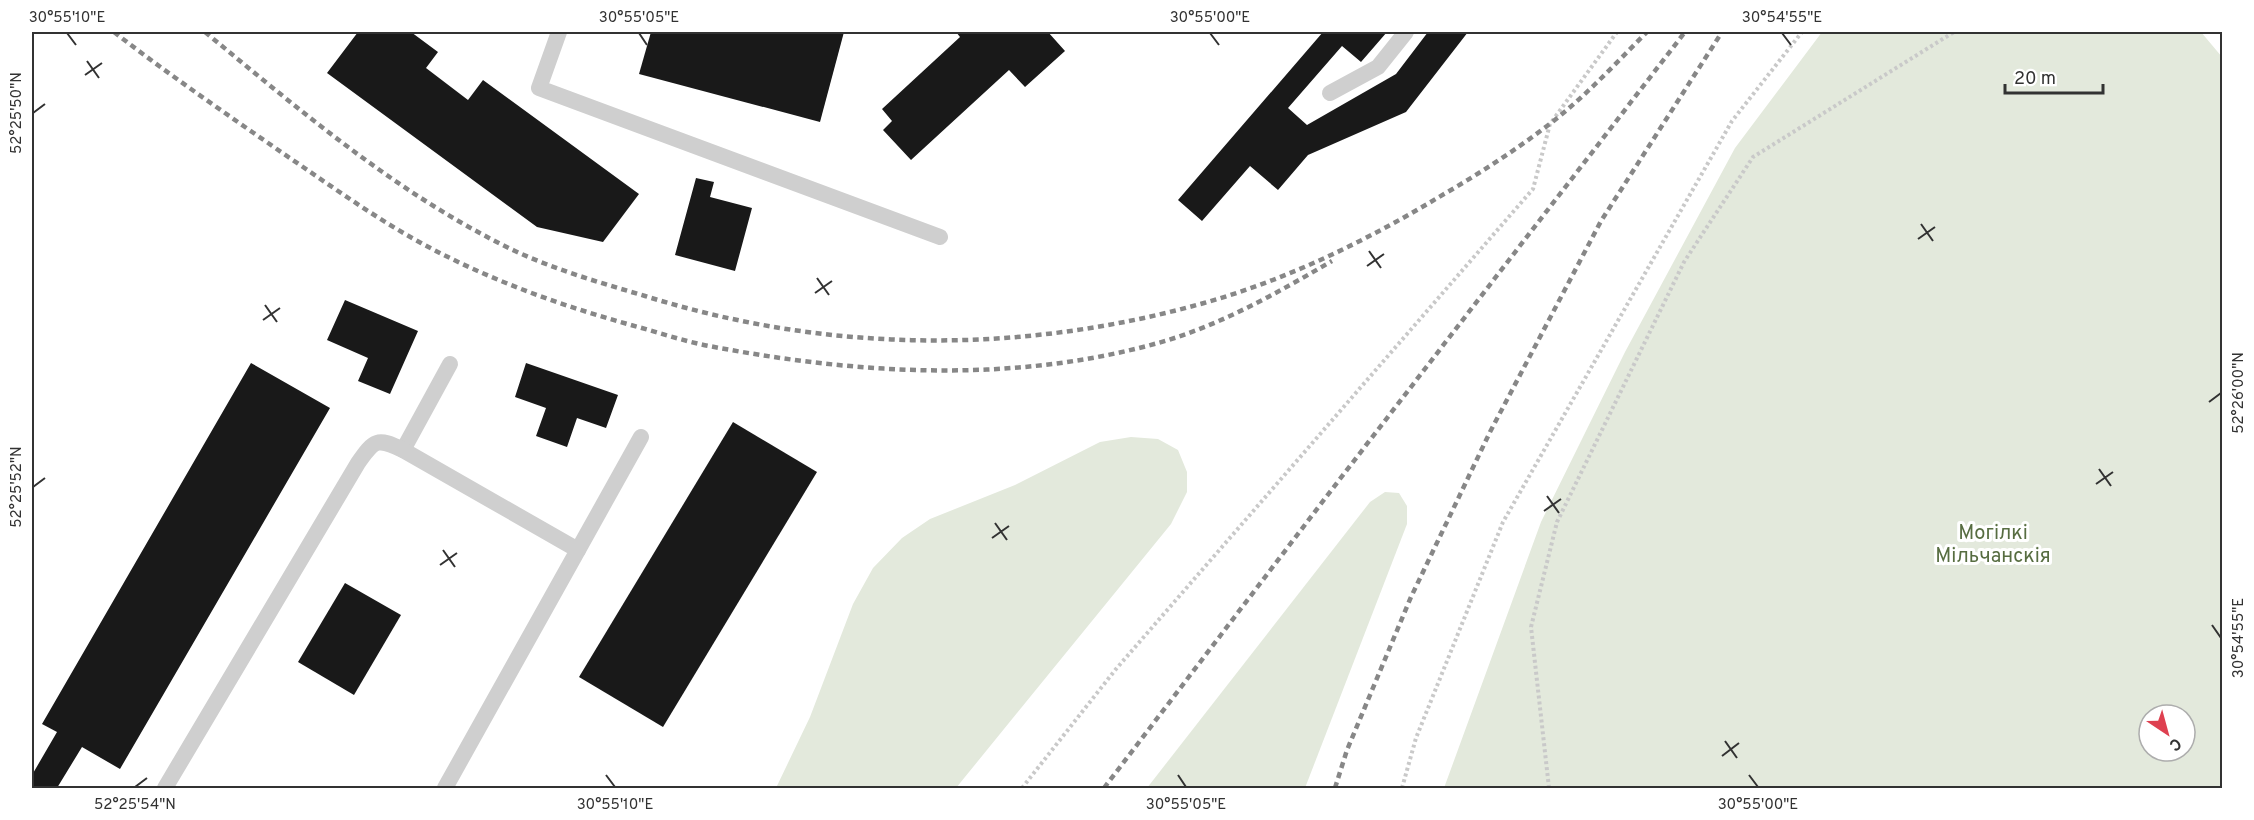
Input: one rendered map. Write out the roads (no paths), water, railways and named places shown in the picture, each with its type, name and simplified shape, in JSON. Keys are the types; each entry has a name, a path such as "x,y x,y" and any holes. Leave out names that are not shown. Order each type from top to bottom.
{"lane":[{"path":"559,32 539,88 940,237"},
{"path":"1330,93 1378,67 1406,32"},
{"path":"403,450 450,364"},
{"path":"445,789 641,437"},
{"path":"165,789 357,463 369,447 378,441 387,442 403,450 578,550"}],"railway":[{"path":"114,32 281,152 367,211 421,243 472,268 550,300 709,346 764,356 877,368 990,369 1046,365 1103,356 1181,336 1247,308 1332,261"},
{"path":"205,32 315,122 392,179 473,229 531,258 595,281 714,315 783,328 853,337 923,340 994,339 1064,332 1134,320 1235,294 1295,271 1383,229 1508,154 1574,104 1647,32"},
{"path":"1104,788 1685,32"},
{"path":"1335,788 1347,750 1411,597 1490,432 1601,221 1722,32"}],"park label":[{"name":"Могілкі Мільчанскія","path":"1993,544"}]}
